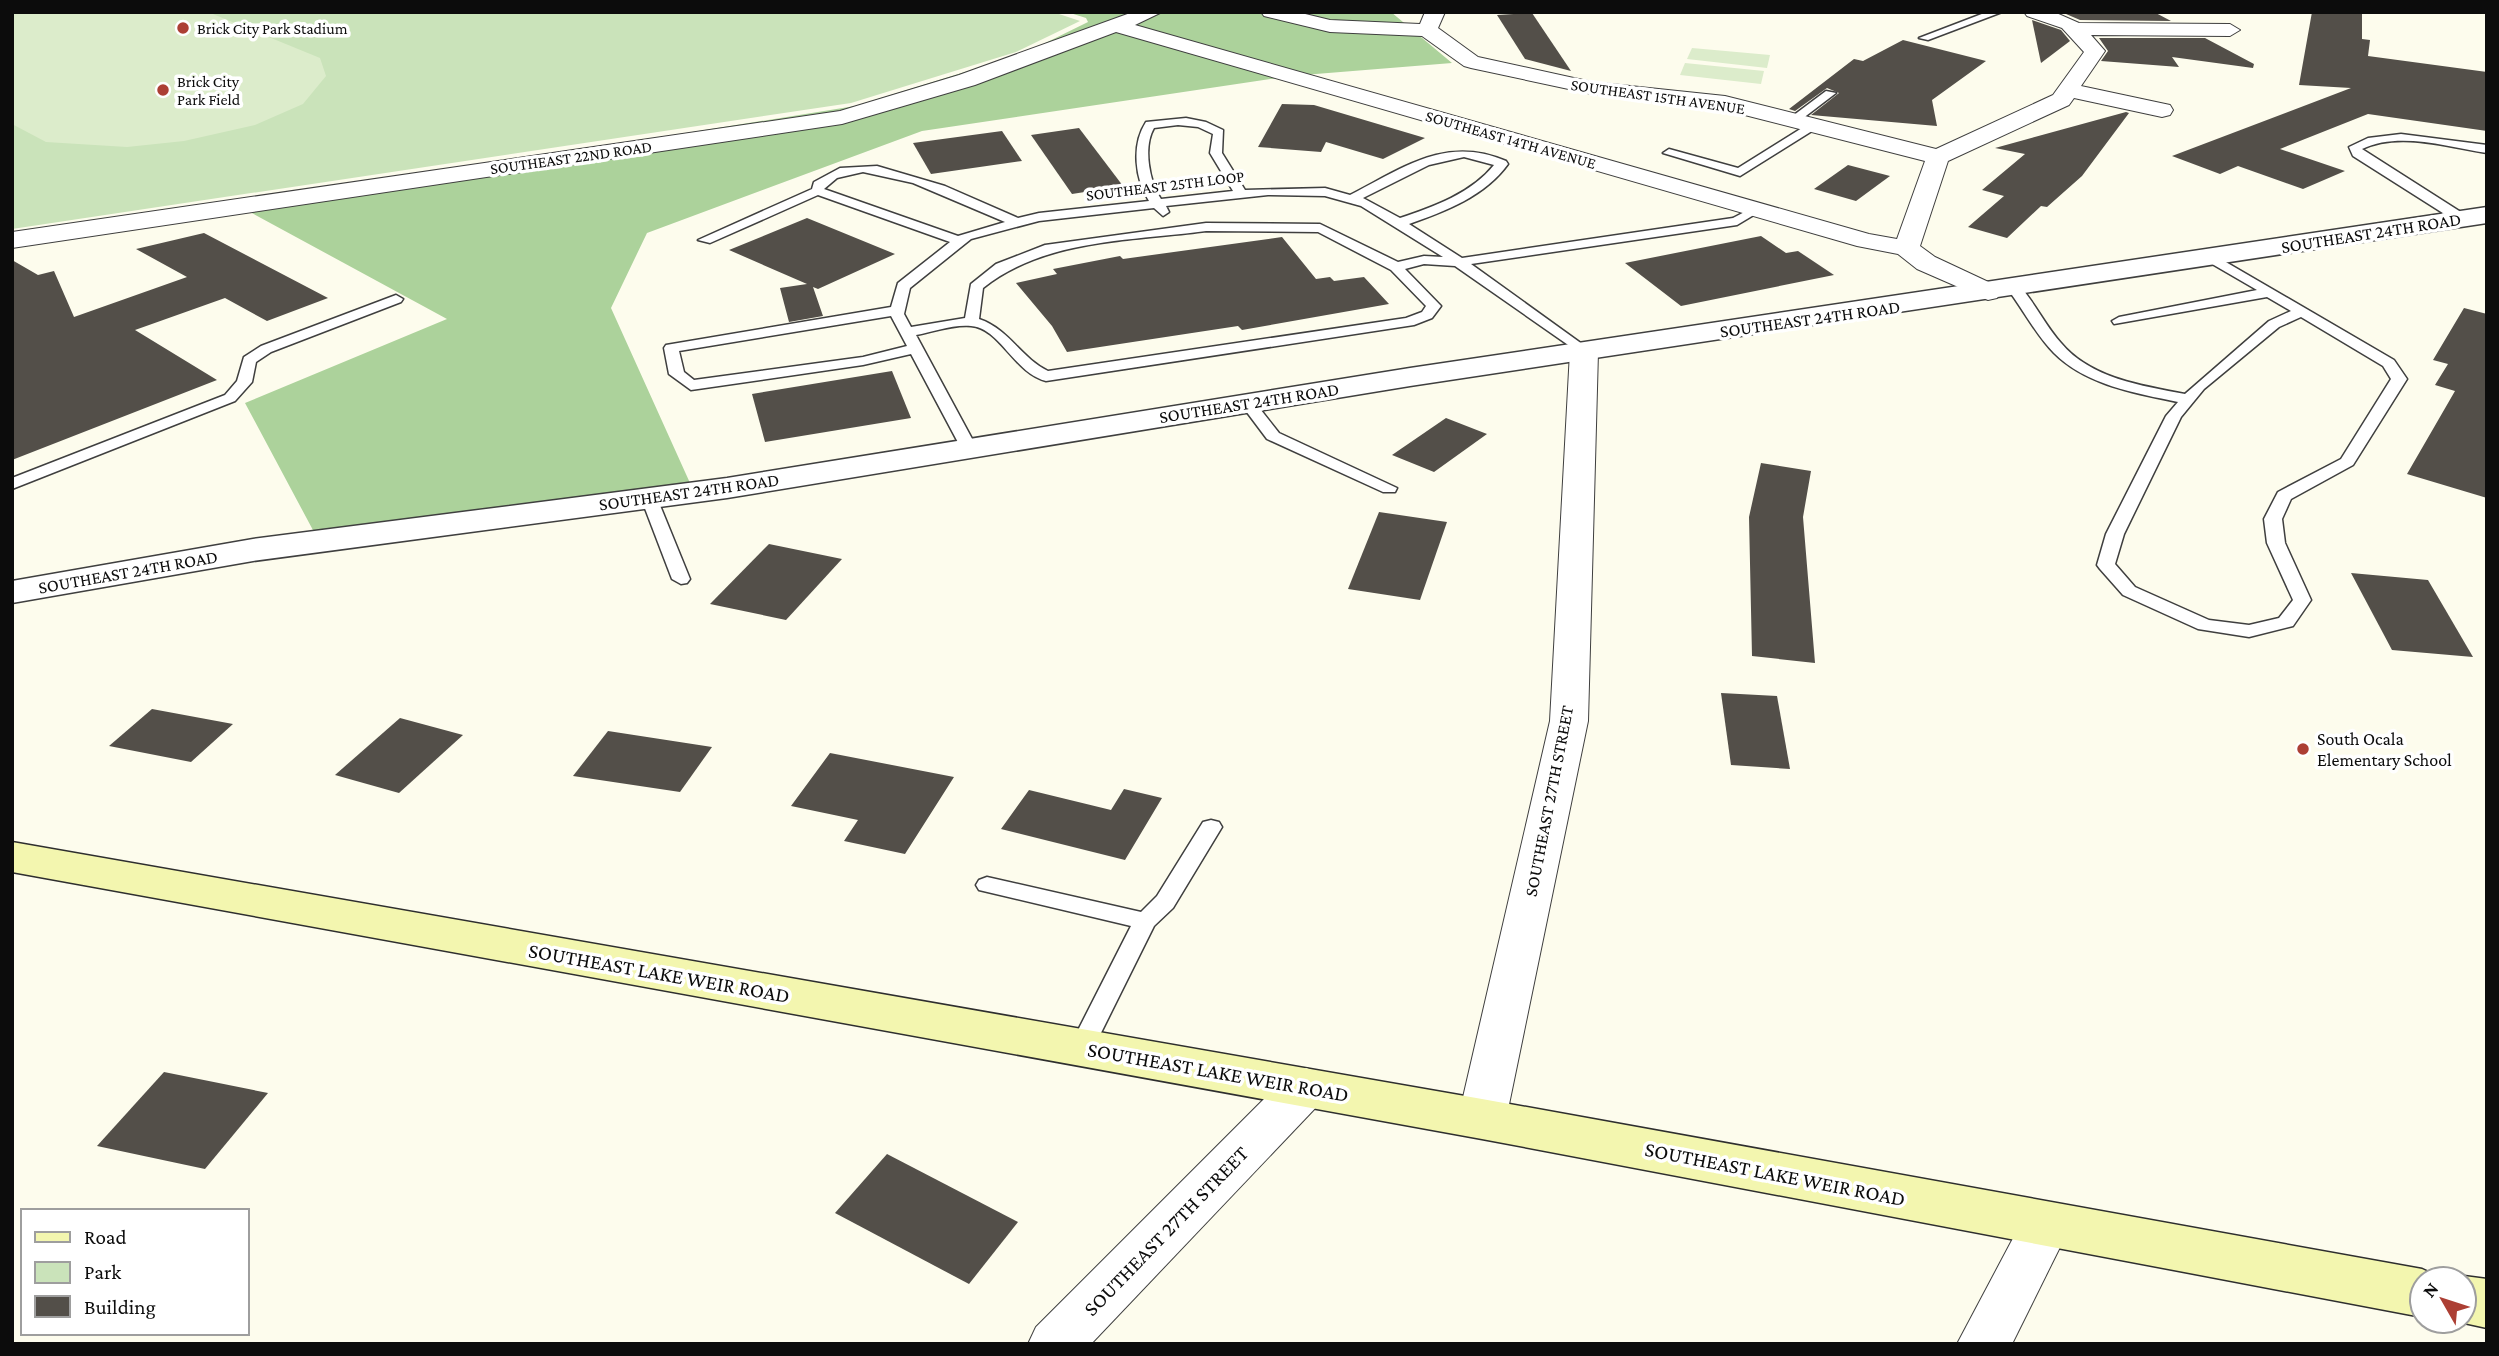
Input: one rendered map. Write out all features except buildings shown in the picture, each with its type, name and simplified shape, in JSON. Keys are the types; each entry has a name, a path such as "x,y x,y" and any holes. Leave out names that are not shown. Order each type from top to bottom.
{"main road":[{"name":"SOUTHEAST LAKE WEIR ROAD","path":"12,857 1306,1087 2408,1290"}],"street":[{"path":"1117,26 1152,12"},
{"name":"SOUTHEAST 15TH AVENUE","path":"1271,12 1330,26 1431,21 1471,62 1592,88 1725,103 1938,158"},
{"path":"2001,290 1926,263 1906,248 1938,158 2061,100 2095,51 2069,24 2034,12"},
{"name":"SOUTHEAST 14TH AVENUE","path":"1117,26 1866,241 1906,248"},
{"name":"SOUTHEAST 22ND ROAD","path":"12,240 842,117 967,80 1117,26"},
{"path":"2074,29 2230,30"},
{"path":"2068,90 2162,110"},
{"name":"SOUTHEAST 24TH ROAD","path":"12,592 253,550 649,498 1248,403 2475,217"},
{"name":"SOUTHEAST 27TH STREET","path":"1482,1119 1569,721 1584,352"},
{"name":"SOUTHEAST 27TH STREET","path":"1055,1344 1306,1087"},
{"path":"1984,1344 2046,1225"}],"lane":[{"path":"1924,38 1997,12"},
{"path":"1669,153 1740,172 1804,123 1830,93"},
{"path":"1173,232 1159,203 1145,185 1143,137 1150,125 1174,120 1202,121 1219,133 1216,153 1241,194"},
{"path":"2475,217 2387,174 2357,153 2355,147 2366,142 2394,138 2487,149"},
{"path":"1351,199 1443,155 1461,152 1492,158 1502,164 1493,178 1429,212 1399,223"},
{"path":"818,191 817,185 841,172 862,168 883,170 990,207 1017,223"},
{"path":"705,240 818,191 959,241"},
{"name":"SOUTHEAST 25TH LOOP","path":"898,310 904,286 959,241 1017,223 1039,217 1126,222 1159,203 1268,191 1325,192 1366,203 1399,223 1460,262 1584,352"},
{"path":"1396,267 1424,260 1460,262 1737,221 1756,209"},
{"path":"907,332 972,320 986,324 1004,336 1027,369 1046,376 1409,322 1427,314 1434,306 1396,267 1320,228 1206,227 1173,232 1126,222 1001,267 976,287 972,320"},
{"path":"2211,258 2270,292 2302,311 2389,363 2399,379 2347,462 2284,496 2273,519 2276,543 2302,600 2286,622 2249,631 2205,625 2129,592 2106,565 2115,534 2174,416 2199,386 2274,324 2302,311"},
{"path":"2001,290 2025,300 2044,332 2060,352 2078,363 2116,380 2189,399"},
{"path":"2119,321 2270,292"},
{"path":"12,484 230,398 244,382 248,360 266,349 397,299"},
{"path":"915,348 863,361 691,386 677,374 671,348 898,310 915,348 969,448"},
{"path":"1248,403 1273,436 1389,488"},
{"path":"649,498 681,579"},
{"path":"1081,1048 1145,921 1165,902 1212,827"},
{"path":"987,885 1145,921"}],"green space":[{"path":"12,12 1053,12 1080,21 1016,52 851,103 12,229"},
{"name":"Brick City Park Field","path":"12,12 208,12 320,58 326,76 303,104 255,125 184,141 127,147 46,142 12,124"},
{"path":"1067,12 1391,12 1452,63 1291,76 922,131 647,233 611,308 690,483 314,532 245,403 447,319 237,205 855,106 1023,54 1088,22 1086,18"},
{"path":"1692,48 1770,55 1767,68 1687,59"},
{"path":"1685,63 1764,71 1761,84 1680,75"}],"place":[{"name":"Brick City Park Stadium","path":"183,28"},
{"name":"Brick City Park Field","path":"163,90"},
{"name":"South Ocala Elementary School","path":"2303,749"}]}
